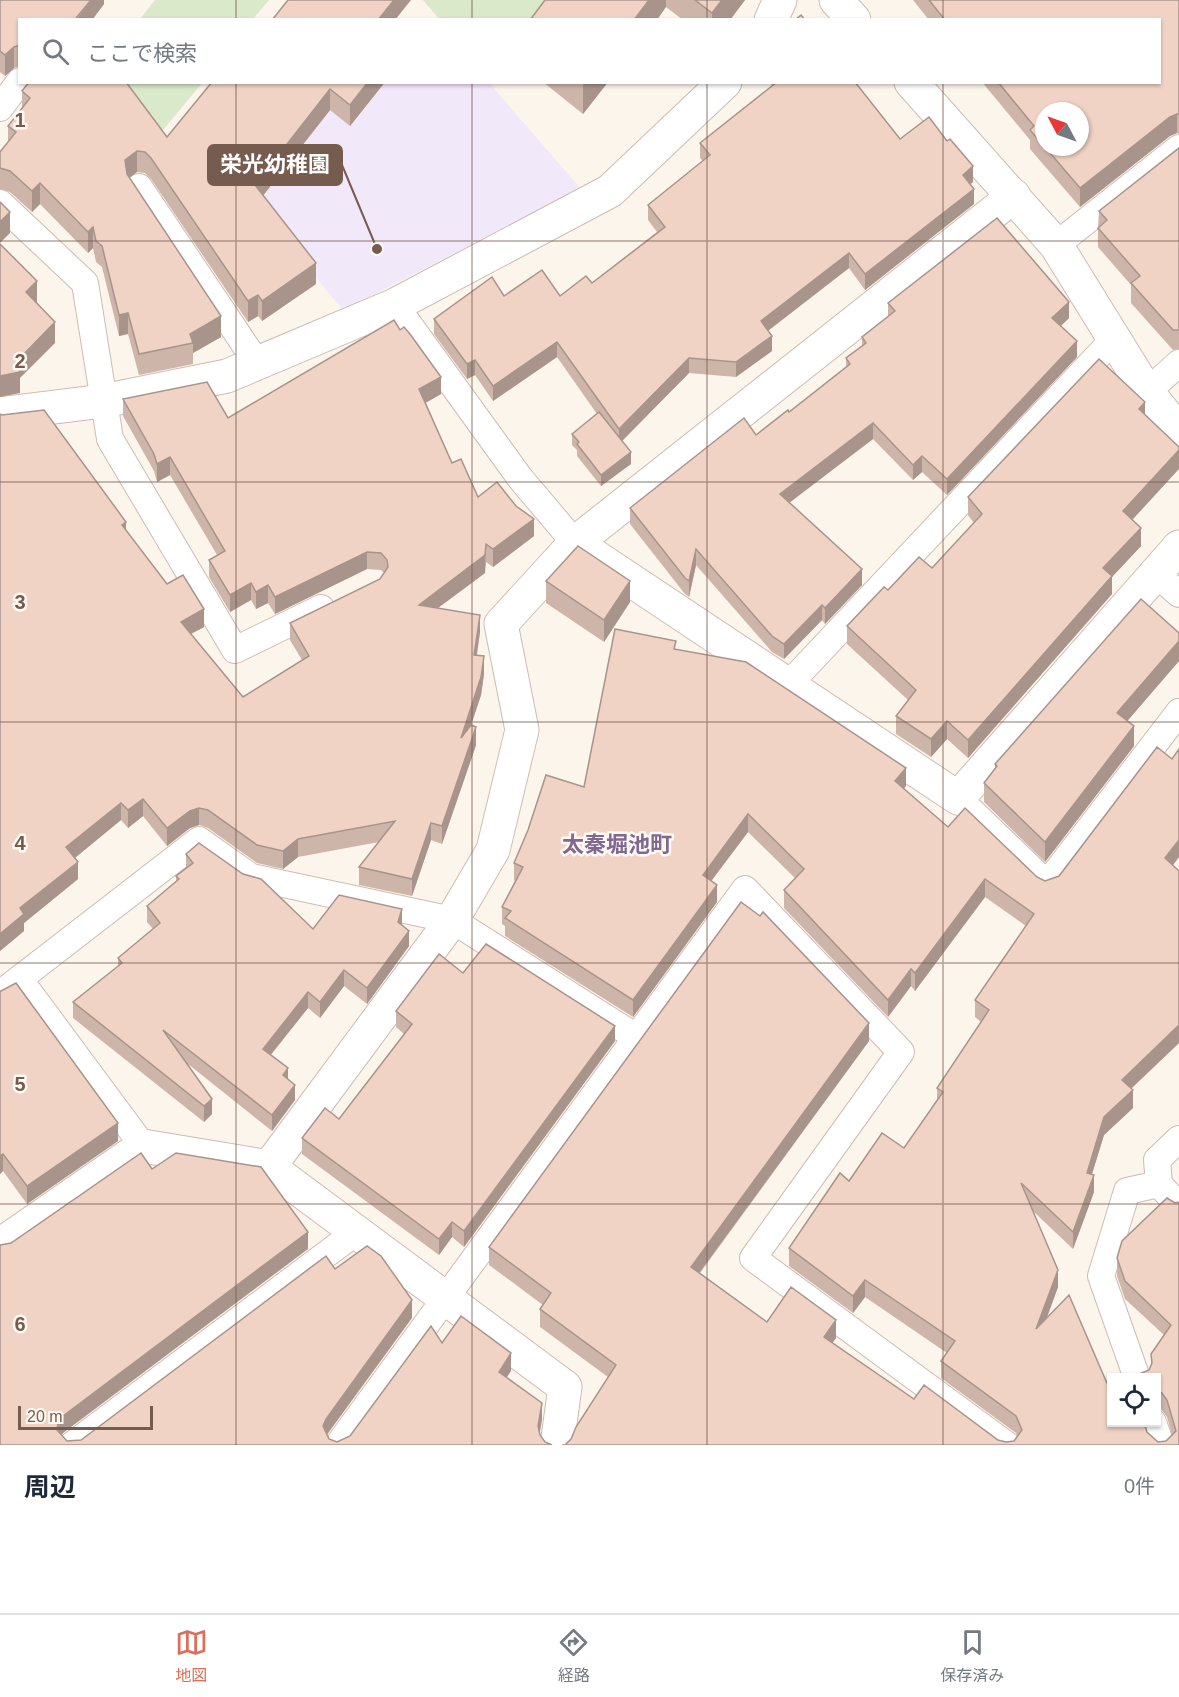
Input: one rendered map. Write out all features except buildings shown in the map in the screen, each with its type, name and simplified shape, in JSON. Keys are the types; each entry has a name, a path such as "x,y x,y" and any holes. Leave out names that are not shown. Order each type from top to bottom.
{"street":[{"path":"772,18 780,0"},
{"path":"836,0 852,18"},
{"path":"0,414 103,401 227,376 395,305 610,191 723,84"},
{"path":"913,84 1056,245 1147,392 1179,431"},
{"path":"269,1167 452,920 493,850 522,730 501,624 575,543 1014,196"},
{"path":"575,543 958,798 1168,584 1179,547"},
{"path":"0,1245 143,1146 269,1167 565,1387 557,1445"}],"lane":[{"path":"0,108 18,84"},
{"path":"1056,245 1179,148"},
{"path":"139,187 256,363"},
{"path":"0,203 85,283 110,439 235,650 342,599"},
{"path":"395,305 519,478 575,543"},
{"path":"788,685 1114,339"},
{"path":"1147,392 1179,363"},
{"path":"958,798 1047,884 1179,712"},
{"path":"143,1146 10,987 200,840 251,877 452,920 636,1037"},
{"path":"338,1445 745,889 901,1052 753,1258 1007,1445"},
{"path":"1179,1139 1157,1160 1160,1184 1179,1206"},
{"path":"1136,1373 1101,1276 1127,1191 1160,1184"},
{"path":"72,1445 356,1232"},
{"path":"1156,1427 1161,1445"}],"shaded area":[{"path":"215,84 492,84 581,189 343,310 184,121"}],"green space":[{"path":"155,0 269,0 254,18 141,18"},
{"path":"423,0 558,0 544,18 438,18"},
{"path":"124,84 201,84 159,135"}],"place":[{"name":"栄光幼稚園","path":"377,249"}],"district":[{"name":"太秦堀池町","path":"617,844"}]}
